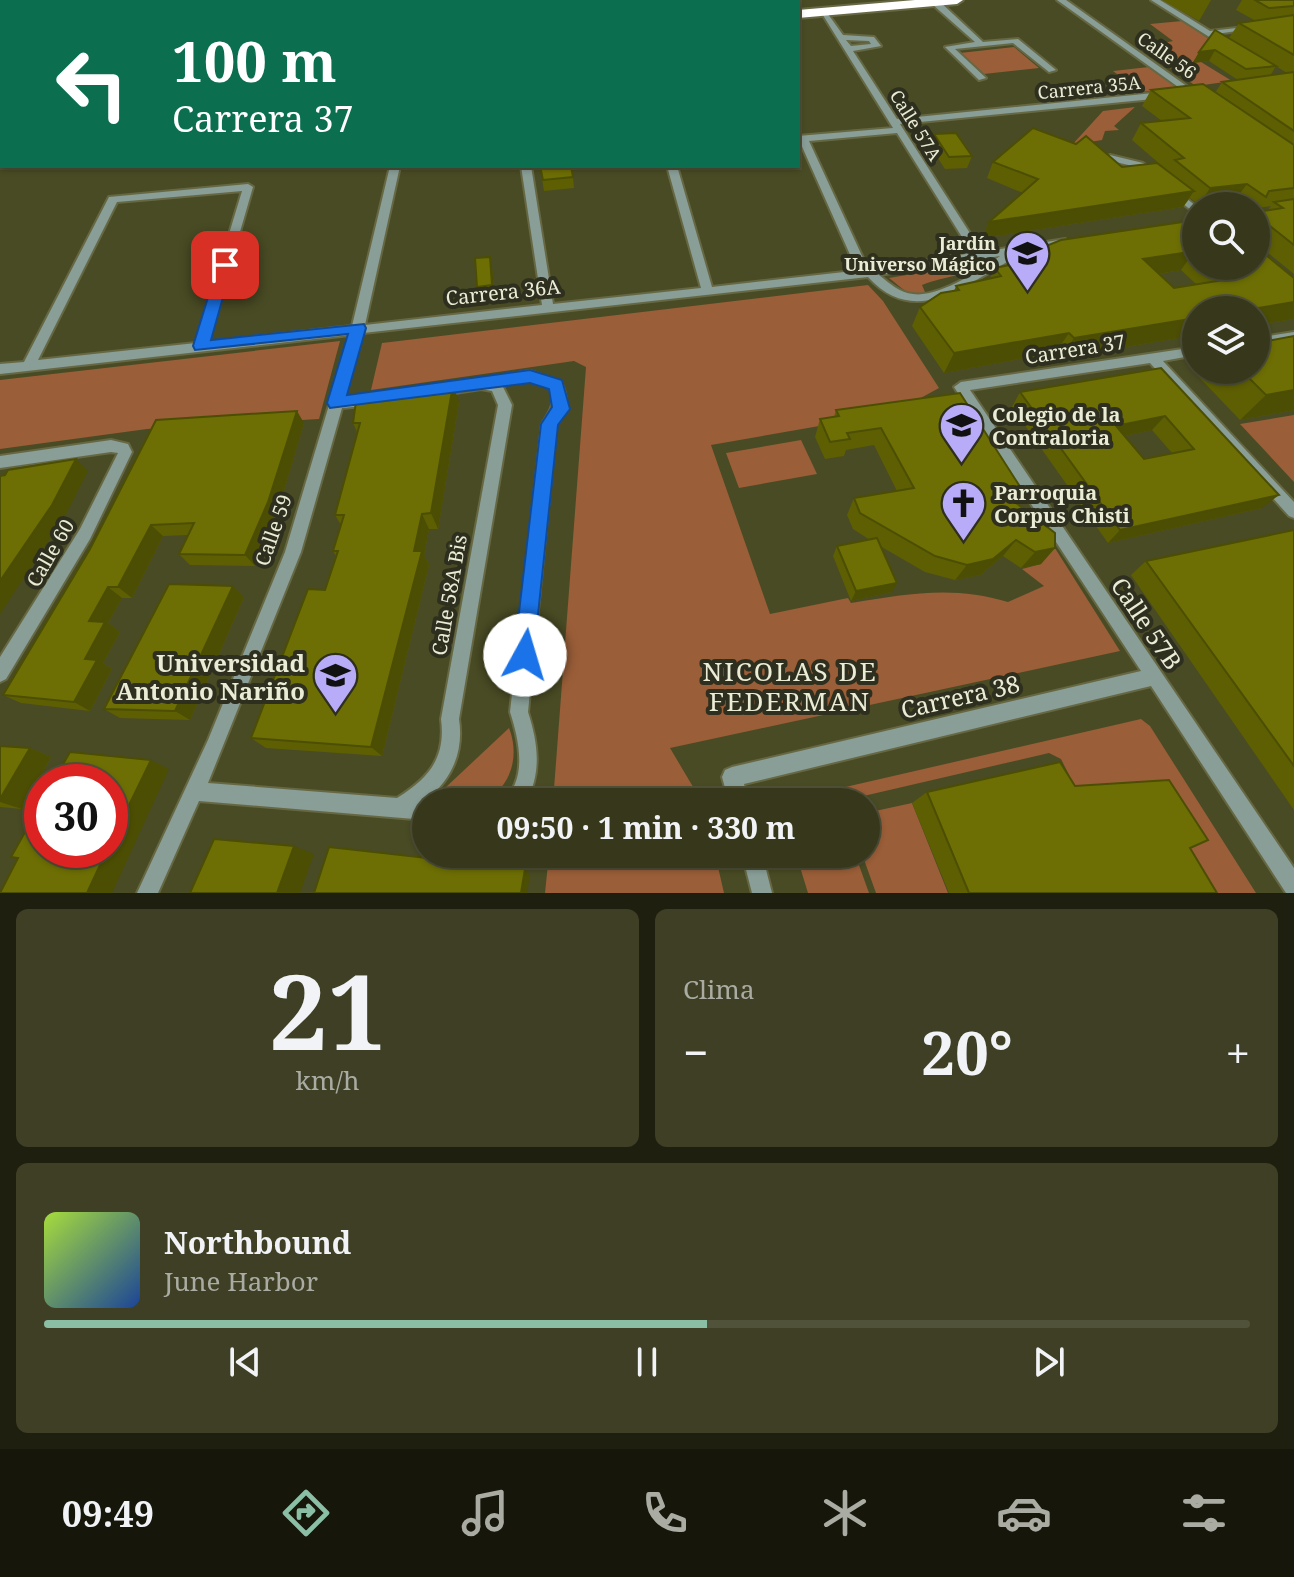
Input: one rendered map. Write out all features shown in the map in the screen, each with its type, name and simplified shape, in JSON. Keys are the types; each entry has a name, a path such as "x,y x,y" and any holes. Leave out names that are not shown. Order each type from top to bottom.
{"highway":[{"path":"800,14 957,0"}],"street":[{"name":"Calle 56","path":"1061,0 1192,92 1205,96"},
{"path":"1155,0 1235,49"},
{"path":"935,2 981,44"},
{"name":"Calle 57A","path":"825,12 979,256"},
{"path":"1208,33 1267,27"},
{"path":"840,37 866,38 877,46 848,49"},
{"path":"982,78 949,47 1015,41 1052,70"},
{"name":"Carrera 35A","path":"800,138 1192,92"},
{"path":"800,138 854,252 871,273"},
{"path":"1110,158 1140,165 1182,200"},
{"name":"Calle 59","path":"147,893 293,552 358,328 395,168"},
{"path":"526,168 548,307"},
{"path":"673,168 707,290"},
{"path":"29,365 113,199 248,187 201,346"},
{"name":"Carrera 36A","path":"0,369 871,273 1081,240"},
{"name":"Carrera 36A","path":"871,273 915,301 930,299 1003,260 1009,252"},
{"path":"1270,340 1294,336"},
{"name":"Carrera 37","path":"961,387 1182,353"},
{"path":"1153,358 1294,512"},
{"path":"427,392 530,376 549,380 556,385 562,400 561,409 549,424 519,712 528,749 526,778 521,788"},
{"name":"Calle 58A Bis","path":"400,807 421,795 451,753 454,733 450,719 505,405 497,388 481,384"},
{"name":"Calle 57B","path":"961,387 1294,886"},
{"path":"336,403 386,398"},
{"name":"Calle 60","path":"0,462 111,446 123,448 123,458 85,534 0,673"},
{"name":"Carrera 38","path":"735,788 732,777 1154,677"},
{"path":"193,791 412,808"},
{"path":"756,868 762,893"}],"shaded area":[{"path":"1182,21 1209,39 1193,62 1201,62 1232,81 1196,86 1141,48 1173,41 1150,24"},
{"path":"1014,47 1039,68 984,74 960,53"},
{"path":"1149,67 1178,88 1140,92 1113,71"},
{"path":"1135,107 1114,126 1119,130 1105,131 1102,140 1072,145 1103,111"},
{"path":"989,261 965,273 922,285 925,292 915,295 889,278"},
{"path":"868,285 883,301 939,388 908,405 911,410 711,445 770,614 848,598 851,603 949,592 1008,602 1044,586 1022,569 1041,564 1041,526 1120,651 670,748 694,788 554,788 586,367 574,361 371,390 382,343"},
{"path":"340,341 319,419 147,429 0,449 0,380"},
{"path":"1294,415 1294,482 1240,424"},
{"path":"801,440 817,474 739,488 726,453"},
{"path":"1141,719 1150,726 1256,893 1205,893 1079,795 1061,759 1049,753 880,792 880,788 841,788"},
{"path":"509,728 513,763 500,788 445,788"},
{"path":"912,803 948,893 876,893 867,868 880,868 880,810"},
{"path":"548,868 718,868 724,893 545,893"},
{"path":"800,868 860,868 869,893 808,893"}],"building":[{"path":"1255,0 1294,0 1294,6 1269,8"},
{"path":"1294,15 1294,55 1239,23"},
{"path":"1215,30 1276,66 1246,69 1215,50 1199,52"},
{"path":"1294,72 1294,131 1222,82"},
{"path":"1203,84 1294,145 1294,188 1259,192 1247,184 1210,188 1175,160 1184,158 1141,123 1190,118 1151,90"},
{"path":"1033,128 1076,144 1086,136 1122,167 1157,163 1194,191 989,222 1038,179 993,162"},
{"path":"956,133 972,156 949,157 934,134"},
{"path":"540,168 571,168 573,177 543,180"},
{"path":"1294,199 1294,245 1270,226 1270,210 1283,208 1274,202"},
{"path":"1182,222 1182,253 1143,259 1174,288 1223,280 1270,280 1270,258 1294,278 1294,302 1270,306 1270,296 1182,296 1182,320 1074,338 1069,333 954,353 920,307 941,293 959,290 956,286 1001,276 995,268 1028,261 1025,257 1041,255 1036,250 1061,240"},
{"path":"490,257 492,285 477,287 475,258"},
{"path":"1294,336 1294,390 1266,395 1255,384 1270,384 1270,340"},
{"path":"1161,368 1279,495 1120,530 1020,392","holes":["1165,416 1194,449 1144,459 1116,426"]},
{"path":"453,385 431,513 422,514 414,551 422,551 371,747 251,738 308,589 325,590 338,551 333,551 344,515 335,515 360,423 353,423 357,394"},
{"path":"960,393 1026,496 1011,499 1055,533 1055,548 1035,552 1016,540 993,559 967,565 935,556 860,513 854,498 914,488 881,428 847,433 850,439 830,442 820,419 839,416 836,410"},
{"path":"297,411 268,502 245,555 179,554 194,523 151,525 118,587 108,587 89,621 105,622 85,659 97,660 74,702 3,695 90,549 156,420"},
{"path":"76,459 52,505 0,581 0,476 8,470"},
{"path":"1294,530 1294,766 1146,561"},
{"path":"877,538 897,583 856,591 837,546"},
{"path":"169,584 233,586 175,711 104,709"},
{"path":"0,746 30,748 0,799"},
{"path":"70,752 151,760 128,807 128,764 63,764"},
{"path":"1060,762 1075,786 1169,780 1208,840 1190,848 1217,893 969,893 927,792"},
{"path":"24,834 24,868 99,868 87,893 0,893 18,858 11,857"},
{"path":"214,839 294,846 277,893 190,893"},
{"path":"329,847 412,856 412,868 525,869 521,893 314,893"}],"place":[{"name":"Jardín Universo Mágico","path":"1027,292"},
{"name":"Colegio de la Contraloria","path":"961,465"},
{"name":"Parroquia Corpus Chisti","path":"963,543"},
{"name":"Universidad Antonio Nariño","path":"336,715"}],"district":[{"name":"NICOLAS DE FEDERMAN","path":"790,686"}],"route":[{"path":"225,265 201,346 358,328 336,403 398,397 530,376 549,380 556,385 562,400 561,409 549,424 525,655"}]}
